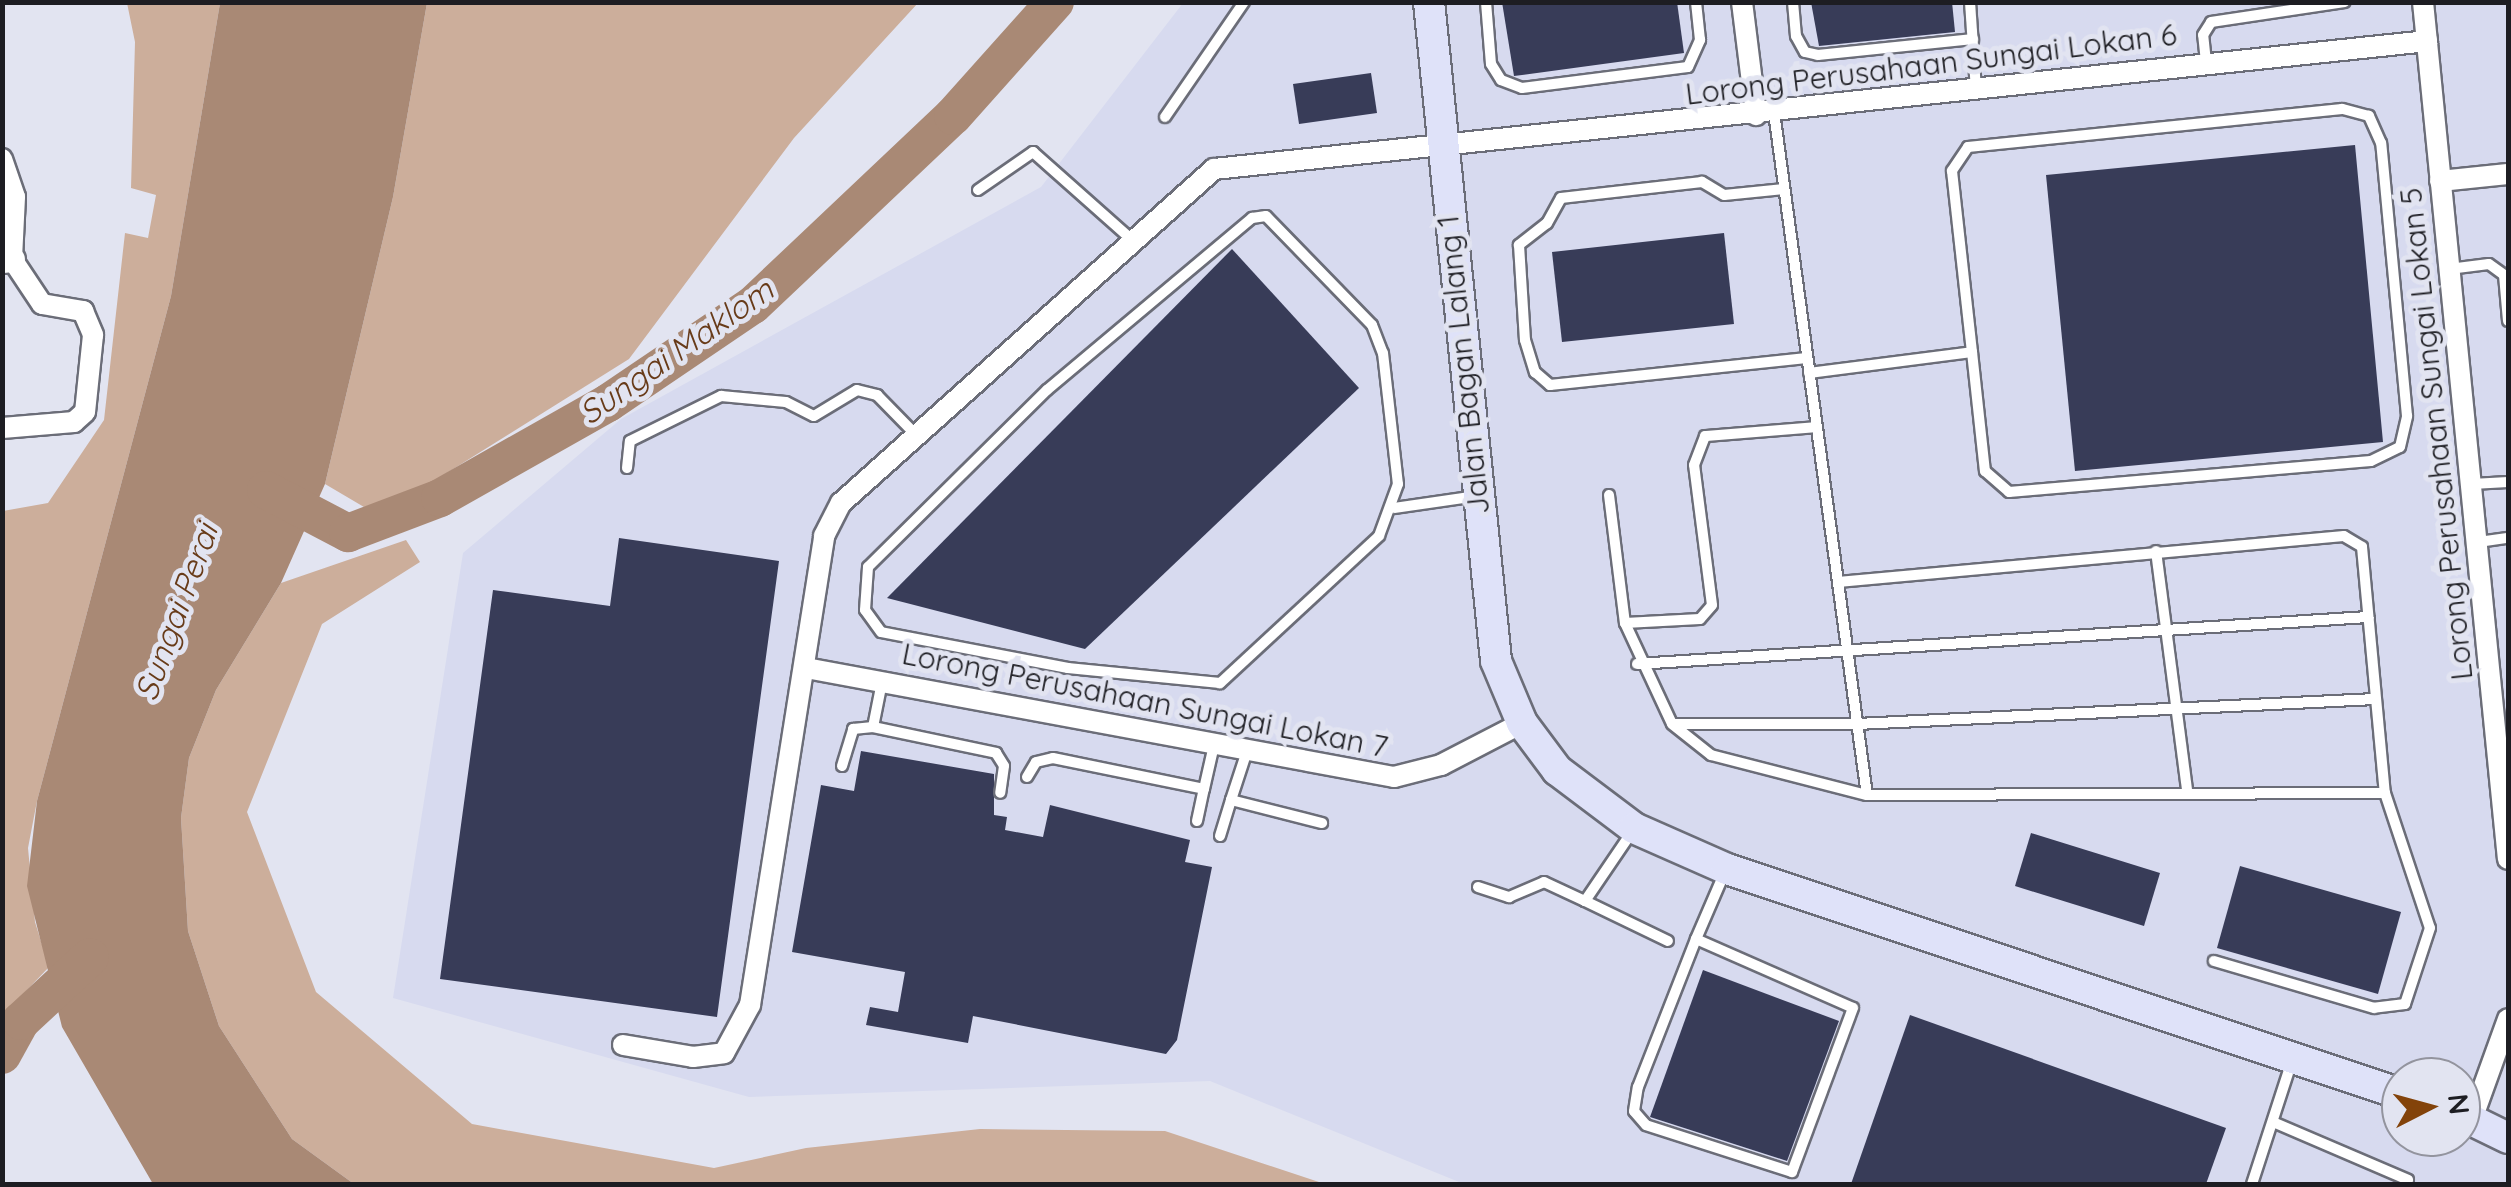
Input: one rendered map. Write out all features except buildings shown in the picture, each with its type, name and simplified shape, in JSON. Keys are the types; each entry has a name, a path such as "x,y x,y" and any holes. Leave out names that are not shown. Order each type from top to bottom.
{"main road":[{"name":"Jalan Bagan Lalang 1","path":"1429,2 1496,662 1522,722 1557,770 1634,828 1726,869 2381,1087"},
{"path":"2481,1124 2508,1138"}],"street":[{"path":"1742,2 1765,114"},
{"name":"Lorong Perusahaan Sungai Lokan 5","path":"2424,2 2508,859"},
{"name":"Lorong Perusahaan Sungai Lokan 6","path":"623,1045 709,1057 736,1039 762,948 824,536 841,504 1130,238 1214,169 1765,114 2206,62 2428,41"},
{"path":"2,158 15,197 7,260 42,304 83,311 93,335 85,412 74,422 2,428"},
{"path":"2440,181 2508,174"},
{"name":"Lorong Perusahaan Sungai Lokan 7","path":"806,668 1248,752 1416,776 1522,722"},
{"path":"2481,1082 2508,1020"}],"lane":[{"path":"1165,117 1244,2"},
{"path":"1486,2 1492,64 1501,80 1522,88 1688,67 1700,40 1696,2"},
{"path":"1793,2 1796,36 1805,52 1818,55 1973,40"},
{"path":"1970,2 1976,90"},
{"path":"2206,62 2211,22 2345,2"},
{"path":"2342,109 2369,116 2381,143 2405,396 2400,446 2371,461 2009,492 1985,471 1972,352 1952,171 1968,147 2342,109"},
{"path":"1765,114 1784,190 1866,795"},
{"path":"978,190 1033,152 1130,238"},
{"path":"1784,190 1724,195 1702,182 1560,198 1547,223 1519,245 1526,340 1535,372 1550,385 1808,358"},
{"path":"1252,218 1279,223 1372,325 1388,385 1394,508 1380,536 1220,683 934,648 881,632 864,610 868,567 1047,390 1252,218"},
{"path":"2448,270 2488,264 2504,276 2508,322"},
{"path":"1810,373 1972,352"},
{"path":"627,468 630,441 722,396 786,402 814,416 857,390 876,396 916,435"},
{"path":"1624,623 1700,619 1712,605 1694,465 1704,436 1816,426"},
{"path":"2472,484 2508,482"},
{"path":"1394,508 1477,496"},
{"path":"1609,496 1624,623 1638,664 1672,724 1711,755 1866,795 2385,793"},
{"path":"1838,582 2344,536 2362,546 2385,793 2430,928 2406,1004 2374,1008 2214,960"},
{"path":"2478,542 2508,538"},
{"path":"2156,551 2162,632 2179,712 2187,791"},
{"path":"1638,664 2368,616"},
{"path":"873,727 883,681"},
{"path":"1672,724 1857,724 2179,712 2376,698"},
{"path":"842,766 853,730 873,727 996,753 1004,766 1000,793"},
{"path":"1197,821 1214,745"},
{"path":"1220,836 1248,752"},
{"path":"1027,777 1036,762 1053,758 1204,789"},
{"path":"1231,800 1322,823"},
{"path":"1586,901 1634,828"},
{"path":"1696,940 1853,1008 1792,1172 1646,1125 1634,1111 1696,940 1726,869"},
{"path":"1478,888 1509,897 1544,882 1668,940"},
{"path":"2252,1184 2293,1055"},
{"path":"2273,1122 2408,1180"}],"shaded area":[{"path":"127,3 220,3 171,296 37,801 28,848 35,922 49,967 3,1015 3,511 48,503 104,420 125,233 148,238 156,195 131,188 135,42"},
{"path":"427,3 918,3 794,138 629,359 418,491 364,507 325,484 393,197"},
{"path":"1183,3 2508,3 2508,1184 1464,1184 1210,1081 749,1097 393,998 463,553 621,419 1041,187"},
{"path":"406,540 420,562 322,624 247,812 316,992 472,1124 714,1168 806,1148 980,1129 1165,1131 1325,1184 354,1184 292,1139 219,1026 188,931 181,818 189,758 216,690 281,583"}],"water":[{"name":"Sungai Perai","path":"220,3 427,3 393,197 325,484 281,583 216,690 189,758 181,818 188,931 219,1026 292,1139 354,1184 153,1184 62,1027 27,886 37,801 171,296"}],"waterway":[{"name":"Sungai Maklom","path":"266,490 348,533 440,498 608,403 753,305 953,116 1055,2"},
{"path":"2,1055 21,1021 90,957"}]}
